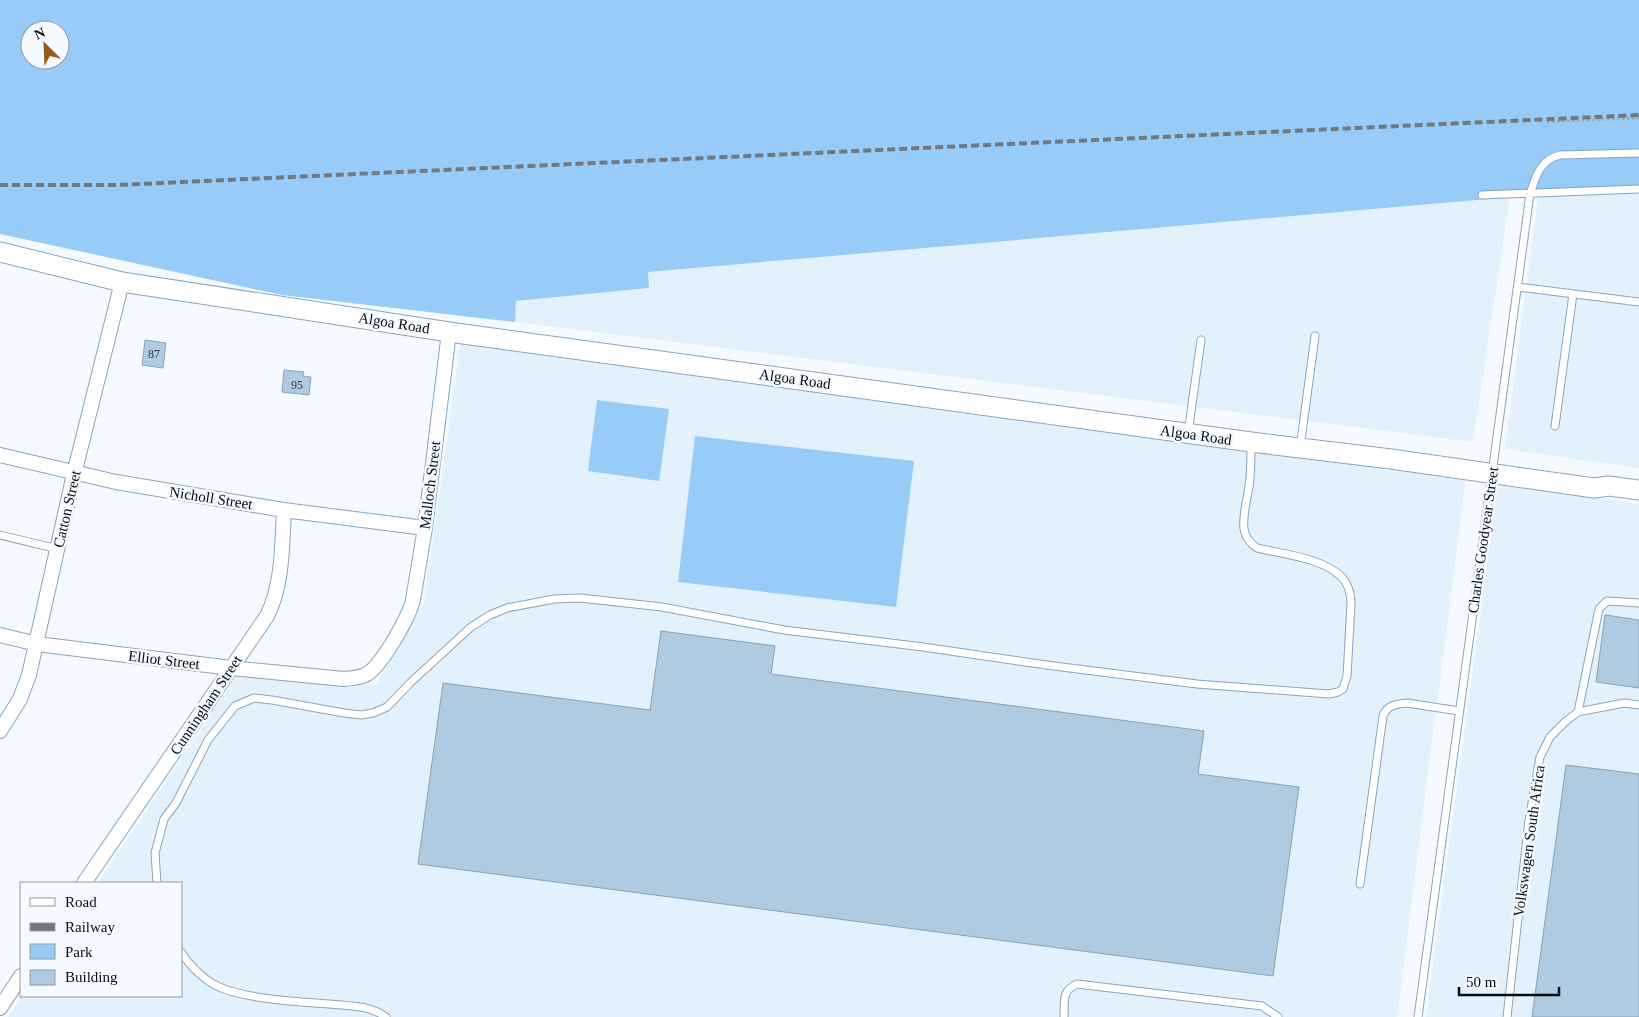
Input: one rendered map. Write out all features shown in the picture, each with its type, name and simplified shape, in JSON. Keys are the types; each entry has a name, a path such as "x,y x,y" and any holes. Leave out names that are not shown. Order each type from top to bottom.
{"street":[{"name":"Algoa Road","path":"0,252 122,282 449,332 1594,488 1609,486 1639,490"},
{"name":"Catton Street","path":"0,731 25,689 37,644 74,474 122,282"},
{"name":"Malloch Street","path":"398,634 411,609 417,582 449,332"},
{"name":"Nicholl Street","path":"0,455 74,474 116,482 284,510 425,528"},
{"name":"Algoa Road","path":"1594,488 1607,497 1639,502"},
{"name":"Cunningham Street","path":"85,882 267,616 274,601 281,556 284,510"},
{"name":"Elliot Street","path":"0,635 37,644 231,668 344,679 368,674 376,666 398,634"},
{"path":"0,1008 20,978"}],"lane":[{"name":"Charles Goodyear Street","path":"1418,1017 1530,194 1542,165 1553,157 1560,155 1639,153"},
{"path":"1482,195 1639,189"},
{"path":"1518,287 1639,302"},
{"path":"1555,426 1574,294"},
{"path":"1300,448 1316,336"},
{"path":"1188,434 1201,340"},
{"path":"157,882 155,853 164,819 176,803 208,740 235,706 254,698 344,713 361,715 373,713 387,707 410,683 471,627 490,614 507,608 554,598 580,598 662,607 784,630 1178,682 1329,694 1338,692 1343,689 1347,676 1351,604 1347,584 1328,567 1306,559 1257,548 1246,537 1244,518 1250,478 1251,442"},
{"path":"0,535 58,549"},
{"path":"1578,712 1599,610 1606,601 1639,603"},
{"path":"1360,884 1382,716 1390,706 1407,703 1459,711"},
{"name":"Volkswagen South Africa","path":"1508,1017 1529,820 1540,757 1550,737 1578,712 1624,703 1639,705"},
{"path":"182,953 201,975 217,986 244,994 278,999 362,1006 386,1017"},
{"path":"1064,1017 1065,992 1068,988 1077,984 1262,1006 1278,1017"}],"path":[{"path":"1547,122 1639,118"}],"shaded area":[{"path":"1639,186 1639,468 1505,449 1539,190"},
{"path":"1510,197 1473,442 515,322 516,301 649,288 647,272"},
{"path":"461,339 1466,477 1397,1017 8,1017 21,997 182,997 182,882 99,882 237,676 376,685 424,602"},
{"path":"1498,483 1639,504 1639,1017 1426,1017"}],"green space":[{"path":"0,0 1639,0 1639,186 648,272 649,288 516,301 515,322 282,295 0,234"},
{"path":"597,400 669,409 659,481 588,471"},
{"path":"695,436 914,461 896,607 678,582"}],"building":[{"path":"145,340 166,343 163,368 142,365"},
{"path":"284,370 304,372 303,376 311,377 309,395 282,392"},
{"path":"1605,615 1639,620 1639,688 1596,682"},
{"path":"661,631 775,646 771,674 1204,731 1198,774 1299,787 1273,976 418,864 443,683 650,710"},
{"path":"1566,765 1639,774 1639,1017 1532,1017"}],"railway":[{"path":"0,185 117,185 1639,115"}]}
